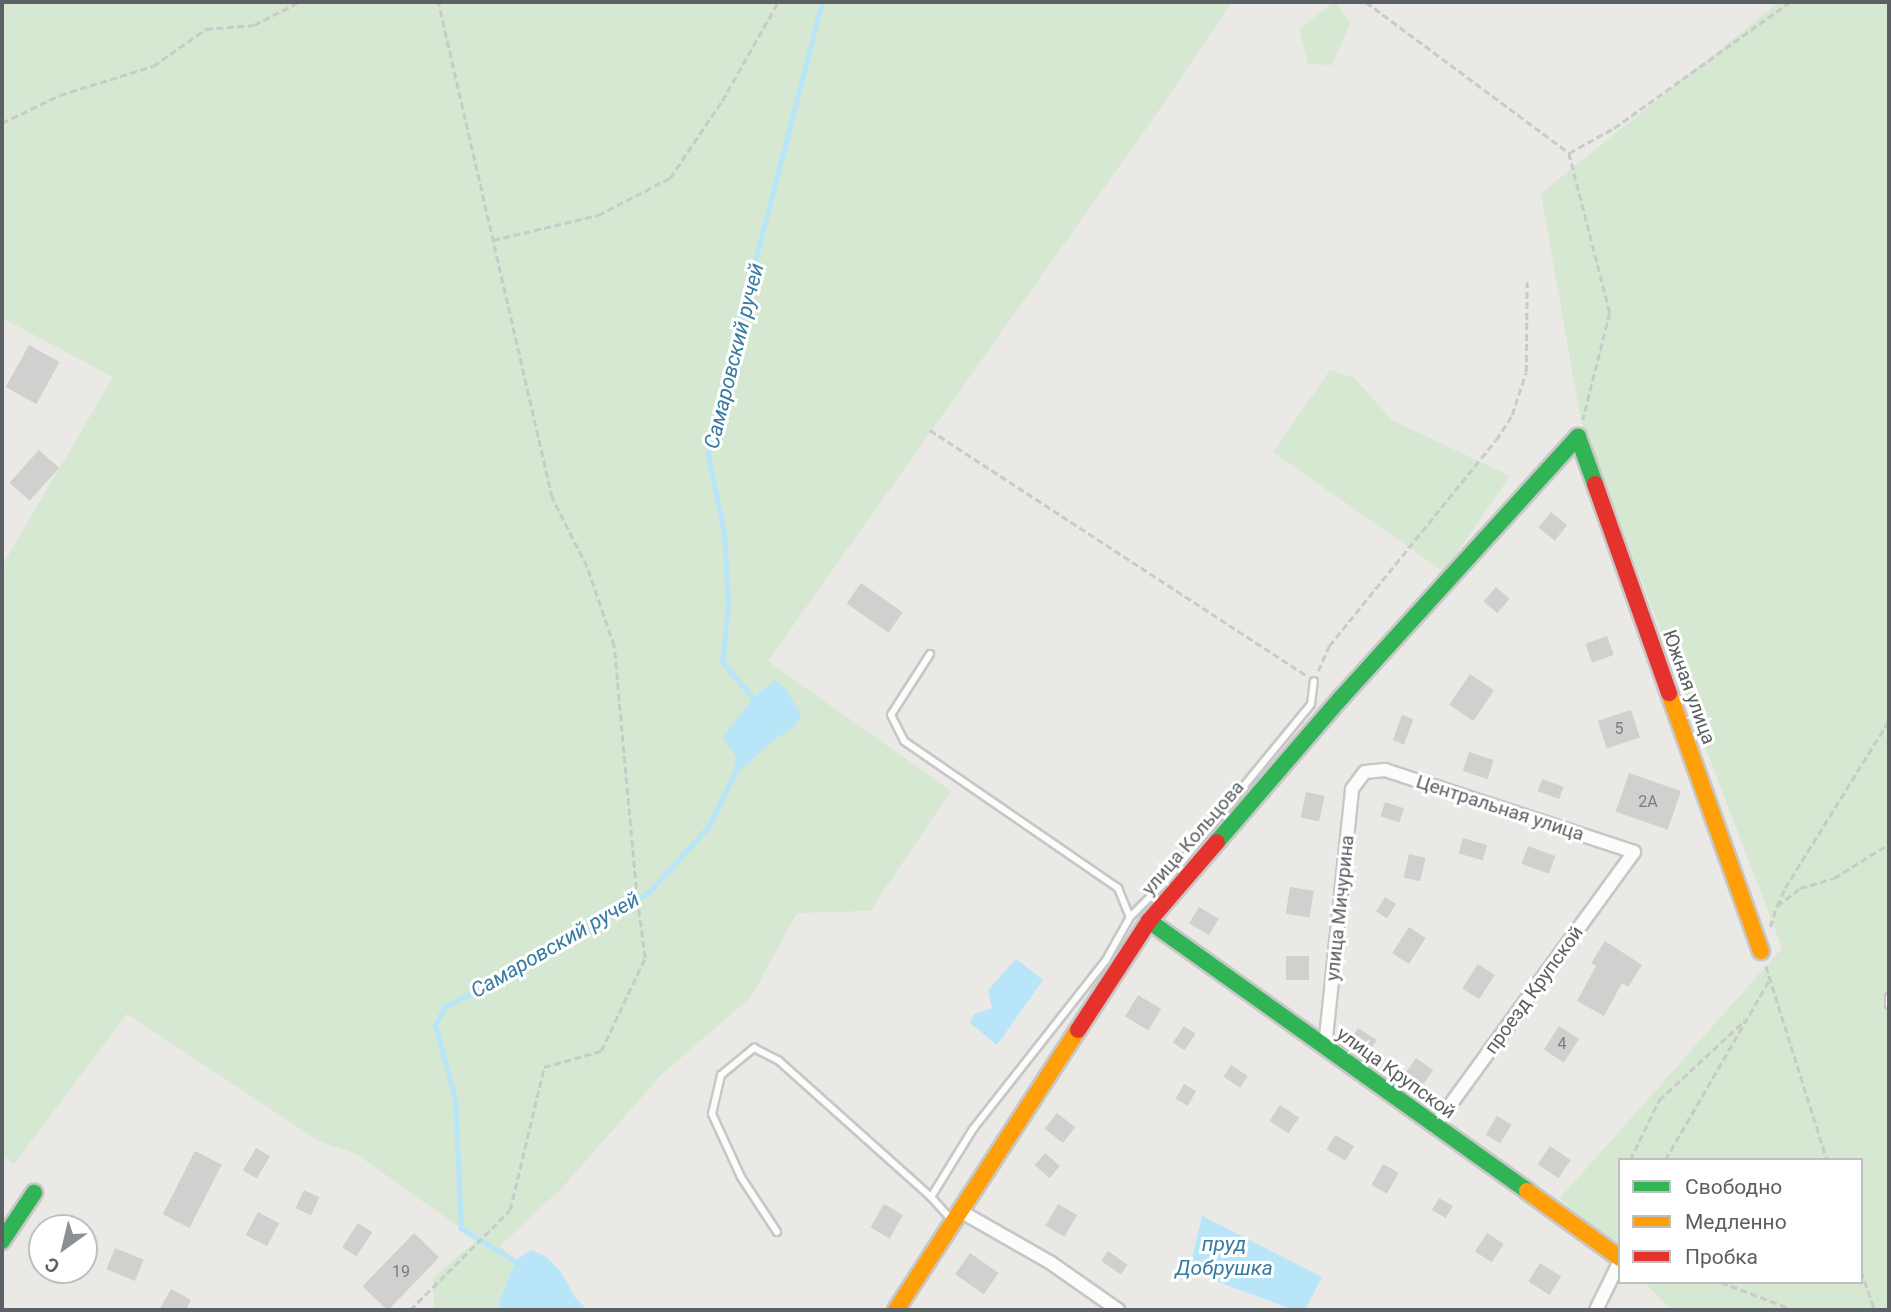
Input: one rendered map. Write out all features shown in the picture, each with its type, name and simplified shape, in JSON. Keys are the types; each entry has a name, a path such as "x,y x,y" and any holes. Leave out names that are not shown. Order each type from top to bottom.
{"street":[{"name":"улица Кольцова","path":"896,1310 1149,920 1341,698 1578,437"},
{"name":"Южная улица","path":"1578,437 1761,951"},
{"name":"Центральная улица","path":"1365,772 1385,770 1634,852"},
{"name":"улица Мичурина","path":"1325,1047 1352,789 1365,772"},
{"name":"проезд Крупской","path":"1434,1127 1634,852"},
{"name":"улица Крупской","path":"1149,920 1618,1258"},
{"path":"2,1241 34,1193"},
{"path":"957,1216 1051,1263 1118,1310"},
{"path":"1596,1310 1618,1263"}],"lane":[{"path":"930,654 891,715 904,741 1118,888 1130,917"},
{"path":"931,1197 973,1129 1106,960 1130,917 1165,882 1311,704 1314,681"},
{"path":"1889,997 1889,1005"},
{"path":"777,1232 741,1177 712,1114 721,1075 754,1048 778,1060 931,1197 957,1216"}],"path":[{"path":"2,123 60,95 153,66 206,29 254,25 299,2"},
{"path":"410,1310 510,1210 544,1067 601,1051 645,958 637,899 614,646 587,568 552,498 438,2"},
{"path":"493,240 598,215 670,178 722,101 778,2"},
{"path":"1366,2 1569,152 1610,313 1578,437"},
{"path":"1569,152 1614,128 1790,2"},
{"path":"930,430 1314,681 1329,646 1496,440 1512,415 1526,372 1527,282"},
{"path":"1825,1158 1761,951 1785,888 1889,720"},
{"path":"1777,906 1800,888 1834,878 1889,844"},
{"path":"1666,1158 1770,979"},
{"path":"1631,1158 1660,1100 1748,1018"},
{"path":"1863,1277 1875,1310"},
{"path":"1726,1284 1794,1310"}],"green space":[{"path":"2,2 1232,2 1162,106 768,661 951,791 870,911 797,913 751,997 662,1074 562,1188 500,1246 516,1260 498,1303 502,1310 434,1310 433,1278 477,1240 355,1153 320,1142 127,1014 14,1164 2,1155 2,566 113,377 2,318"},
{"path":"1335,2 1350,23 1332,65 1308,64 1299,29"},
{"path":"1779,2 1889,2 1889,1310 1671,1310 1646,1284 1863,1284 1863,1158 1618,1158 1618,1256 1560,1198 1782,948 1581,422 1541,193"},
{"path":"1330,370 1354,378 1392,420 1510,476 1444,572 1273,452"}],"water":[{"path":"774,680 785,688 801,714 796,726 775,739 733,777 736,757 723,737 753,698"},
{"path":"1016,959 1043,980 997,1045 970,1023 974,1014 992,1008 988,990"},
{"name":"пруд Добрушка","path":"1202,1216 1322,1277 1305,1310 1294,1310 1189,1271"},
{"path":"531,1250 547,1257 561,1272 575,1297 588,1310 502,1310 498,1304 516,1260"}],"building":[{"path":"29,345 60,362 36,404 6,387"},
{"path":"39,450 59,468 30,501 10,483"},
{"path":"1551,512 1567,525 1555,541 1538,528"},
{"path":"861,583 903,612 888,633 847,603"},
{"path":"1496,587 1510,599 1497,613 1484,601"},
{"path":"1607,636 1614,655 1592,663 1585,644"},
{"path":"1470,674 1494,690 1473,721 1449,705"},
{"path":"1631,710 1640,738 1607,748 1598,721"},
{"path":"1402,715 1413,719 1404,744 1393,740"},
{"path":"1469,752 1494,760 1488,779 1463,771"},
{"path":"1629,773 1681,791 1668,830 1616,812"},
{"path":"1542,779 1564,787 1559,799 1538,791"},
{"path":"1306,792 1325,796 1319,821 1301,817"},
{"path":"1385,802 1404,808 1399,822 1380,816"},
{"path":"1463,838 1487,845 1483,860 1459,853"},
{"path":"1528,846 1555,856 1549,874 1522,864"},
{"path":"1409,854 1426,858 1420,881 1404,877"},
{"path":"1290,887 1314,891 1309,917 1286,914"},
{"path":"1385,897 1396,904 1387,918 1376,911"},
{"path":"1199,907 1219,919 1209,935 1189,923"},
{"path":"1409,927 1426,938 1409,964 1392,953"},
{"path":"1605,941 1642,965 1628,987 1622,983 1604,1016 1577,1001 1596,966 1591,963"},
{"path":"1286,956 1309,956 1309,980 1286,980"},
{"path":"1478,964 1495,975 1479,999 1462,988"},
{"path":"1138,995 1161,1009 1148,1030 1125,1016"},
{"path":"1184,1026 1196,1034 1184,1050 1173,1043"},
{"path":"1559,1026 1579,1039 1564,1063 1544,1049"},
{"path":"1358,1028 1377,1040 1367,1055 1348,1043"},
{"path":"1416,1058 1433,1070 1420,1089 1403,1077"},
{"path":"1231,1065 1248,1076 1240,1088 1223,1077"},
{"path":"1184,1084 1196,1091 1188,1106 1176,1099"},
{"path":"1280,1105 1299,1118 1288,1134 1269,1121"},
{"path":"1057,1113 1075,1127 1063,1143 1045,1129"},
{"path":"1497,1116 1512,1125 1500,1144 1486,1135"},
{"path":"1335,1135 1354,1146 1346,1161 1326,1150"},
{"path":"1550,1146 1571,1160 1558,1178 1538,1164"},
{"path":"256,1148 270,1156 257,1179 243,1171"},
{"path":"195,1151 222,1165 189,1228 163,1214"},
{"path":"1045,1153 1060,1166 1050,1178 1035,1165"},
{"path":"1383,1164 1399,1173 1387,1194 1371,1185"},
{"path":"304,1190 319,1197 311,1215 296,1208"},
{"path":"1439,1198 1453,1206 1446,1218 1432,1210"},
{"path":"884,1204 903,1215 890,1238 870,1227"},
{"path":"1058,1204 1077,1215 1065,1237 1046,1226"},
{"path":"258,1212 279,1223 267,1246 246,1235"},
{"path":"358,1223 372,1232 356,1257 342,1247"},
{"path":"414,1233 439,1257 388,1310 363,1286"},
{"path":"1487,1233 1504,1244 1492,1262 1475,1251"},
{"path":"115,1248 144,1260 135,1281 106,1269"},
{"path":"1108,1251 1128,1265 1121,1275 1101,1261"},
{"path":"970,1253 999,1273 984,1294 955,1274"},
{"path":"1540,1263 1561,1276 1550,1295 1528,1282"},
{"path":"171,1289 191,1300 186,1310 159,1310"}],"waterway":[{"name":"Самаровский ручей","path":"753,704 753,698 722,662 728,606 724,533 708,456 717,408 822,2"},
{"name":"Самаровский ручей","path":"517,1263 461,1229 455,1099 435,1025 444,1007 553,951 649,892 709,826 735,772"}],"traffic: fast":[{"path":"1217,842 1341,698 1578,437 1595,484"},
{"path":"1149,921 1527,1191"},
{"path":"2,1241 34,1193"}],"traffic: slow":[{"path":"1669,693 1761,951"},
{"path":"896,1310 1078,1030"},
{"path":"1527,1191 1618,1257"}],"traffic: jam":[{"path":"1595,484 1669,693"},
{"path":"1078,1030 1149,921 1217,842"}]}
